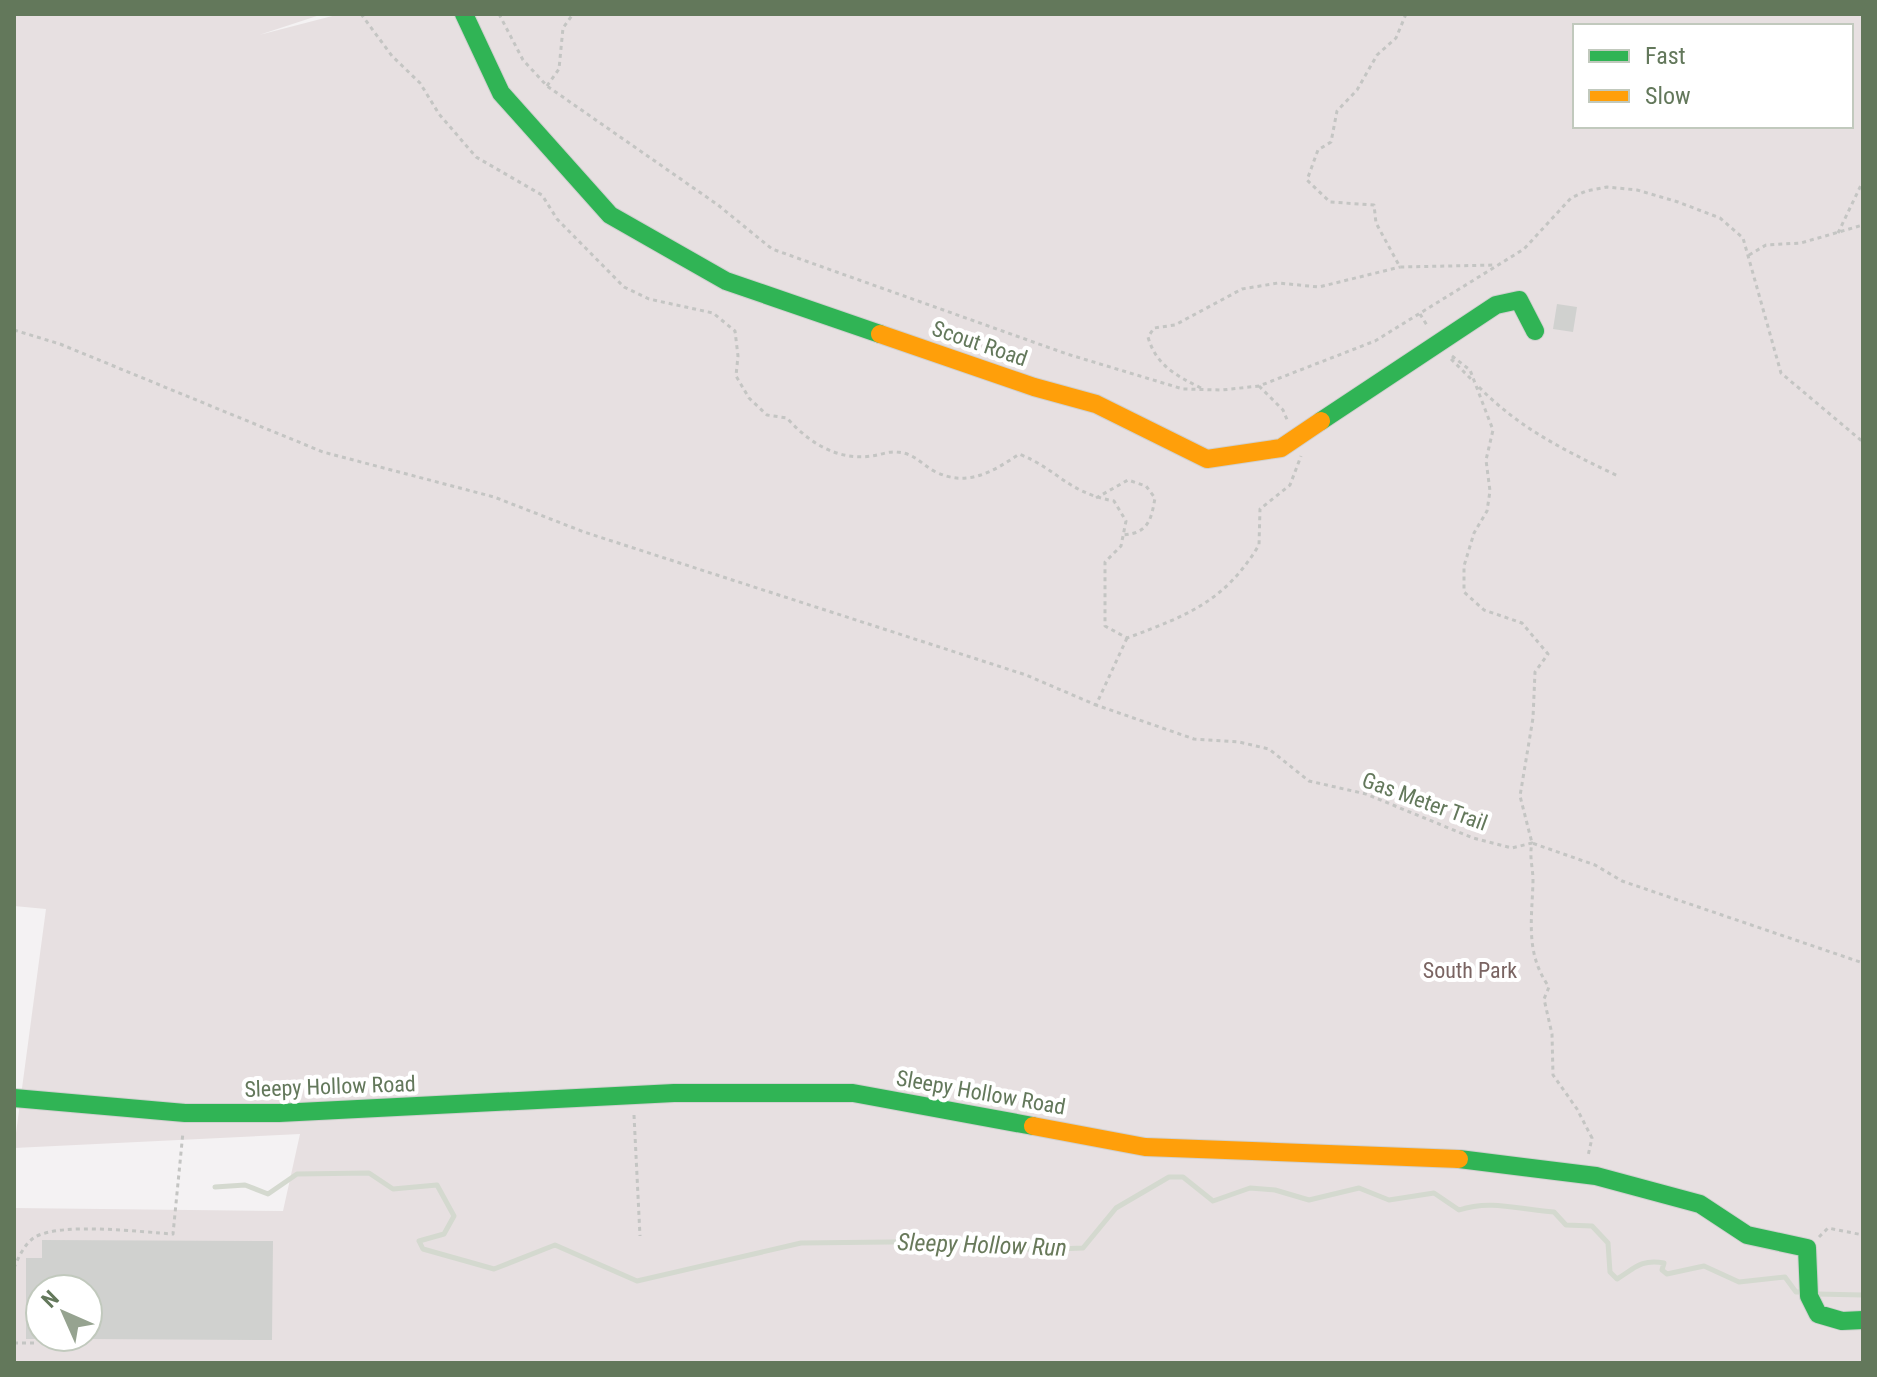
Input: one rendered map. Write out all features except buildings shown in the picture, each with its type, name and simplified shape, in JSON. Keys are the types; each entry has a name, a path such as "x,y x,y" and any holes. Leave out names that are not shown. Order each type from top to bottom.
{"street":[{"name":"Scout Road","path":"464,14 501,93 610,215 726,281 1034,387 1096,404 1207,459 1281,448 1496,305 1519,300 1535,331"},
{"name":"Sleepy Hollow Road","path":"14,1098 185,1113 295,1112 633,1095 853,1093 1145,1147 1475,1160 1596,1176 1700,1204 1747,1235 1807,1248"},
{"path":"1807,1248 1809,1292 1821,1318 1833,1323 1863,1320"}],"path":[{"path":"361,14 392,56 420,83 439,114 476,157 542,195 557,219 624,287 649,299 713,313 735,331 738,356 736,376 749,398 767,415 787,418 801,434 846,458 896,451 921,459 934,472 974,480 1019,454 1041,463 1062,483 1085,496 1114,501 1126,521 1121,546 1105,562 1105,626 1127,638"},
{"path":"499,14 523,60 547,86 718,205 772,249 1067,354 1183,389 1259,386 1375,341 1524,249 1571,198 1607,187 1651,194 1720,218 1743,238 1781,373 1863,442"},
{"path":"547,86 559,69 563,28 573,14"},
{"path":"1400,267 1376,223 1374,205 1330,202 1307,180 1318,150 1331,142 1337,111 1357,90 1377,55 1396,38 1406,14"},
{"path":"1838,233 1863,181"},
{"path":"1749,255 1766,245 1801,243 1863,225"},
{"path":"1204,390 1175,375 1154,356 1148,337 1154,328 1175,325 1242,289 1278,283 1319,287 1400,267 1499,265"},
{"name":"Gas Meter Trail","path":"14,330 60,344 323,452 494,497 584,532 1026,675 1096,705 1194,739 1239,742 1269,749 1309,781 1366,794 1473,838 1512,848 1532,843 1595,865 1622,881 1863,963"},
{"path":"1429,349 1470,370 1493,430 1486,460 1490,491 1487,511 1474,533 1464,566 1464,592 1484,610 1522,623 1548,654 1535,672 1533,718 1520,796 1532,843 1529,856 1533,875 1531,955 1549,987 1544,999 1552,1034 1553,1075 1592,1138 1591,1150"},
{"path":"1429,349 1450,357 1503,412 1536,436 1618,476"},
{"path":"1096,705 1127,638 1164,624 1225,591 1246,569 1249,556 1259,545 1260,509 1281,495 1297,472 1302,452 1300,435 1289,424 1283,410 1259,386"},
{"path":"1096,498 1128,480 1146,486 1155,498 1151,522 1139,534 1123,535"},
{"path":"633,1095 640,1236"},
{"path":"14,1268 19,1256 35,1237 88,1228 173,1234 185,1113"},
{"path":"1807,1248 1828,1228 1863,1235"}],"green space":[{"name":"South Park","path":"14,14 323,14 259,35 340,14 1863,14 1863,1363 14,1363 14,1208 283,1211 300,1134 14,1148 46,909 14,906"}],"waterway":[{"name":"Sleepy Hollow Run","path":"215,1187 245,1185 268,1194 297,1174 369,1173 393,1189 437,1185 454,1216 444,1234 419,1241 423,1249 494,1269 555,1245 637,1281 801,1243 979,1241 1034,1250 1083,1248 1116,1208 1169,1177 1183,1177 1213,1201 1250,1188 1275,1190 1309,1200 1359,1188 1389,1200 1434,1193 1459,1210 1494,1205 1554,1212 1566,1225 1592,1226 1608,1243 1610,1272 1617,1279 1639,1265 1656,1262 1664,1263 1662,1270 1667,1274 1704,1266 1739,1282 1785,1277 1796,1292 1802,1292"},
{"name":"Sleepy Hollow Run","path":"1816,1294 1863,1295"}],"traffic: fast":[{"path":"464,14 501,93 610,215 726,281 880,334"},
{"path":"1321,421 1496,305 1519,300 1535,331"},
{"path":"14,1098 185,1113 279,1113 674,1093 853,1093 1033,1126"},
{"path":"1459,1159 1596,1176 1700,1204 1747,1235 1807,1248 1809,1296 1818,1314 1842,1321 1863,1320"}],"traffic: slow":[{"path":"880,334 1034,387 1096,404 1207,459 1281,448 1321,421"},
{"path":"1033,1126 1145,1147 1459,1159"}]}
